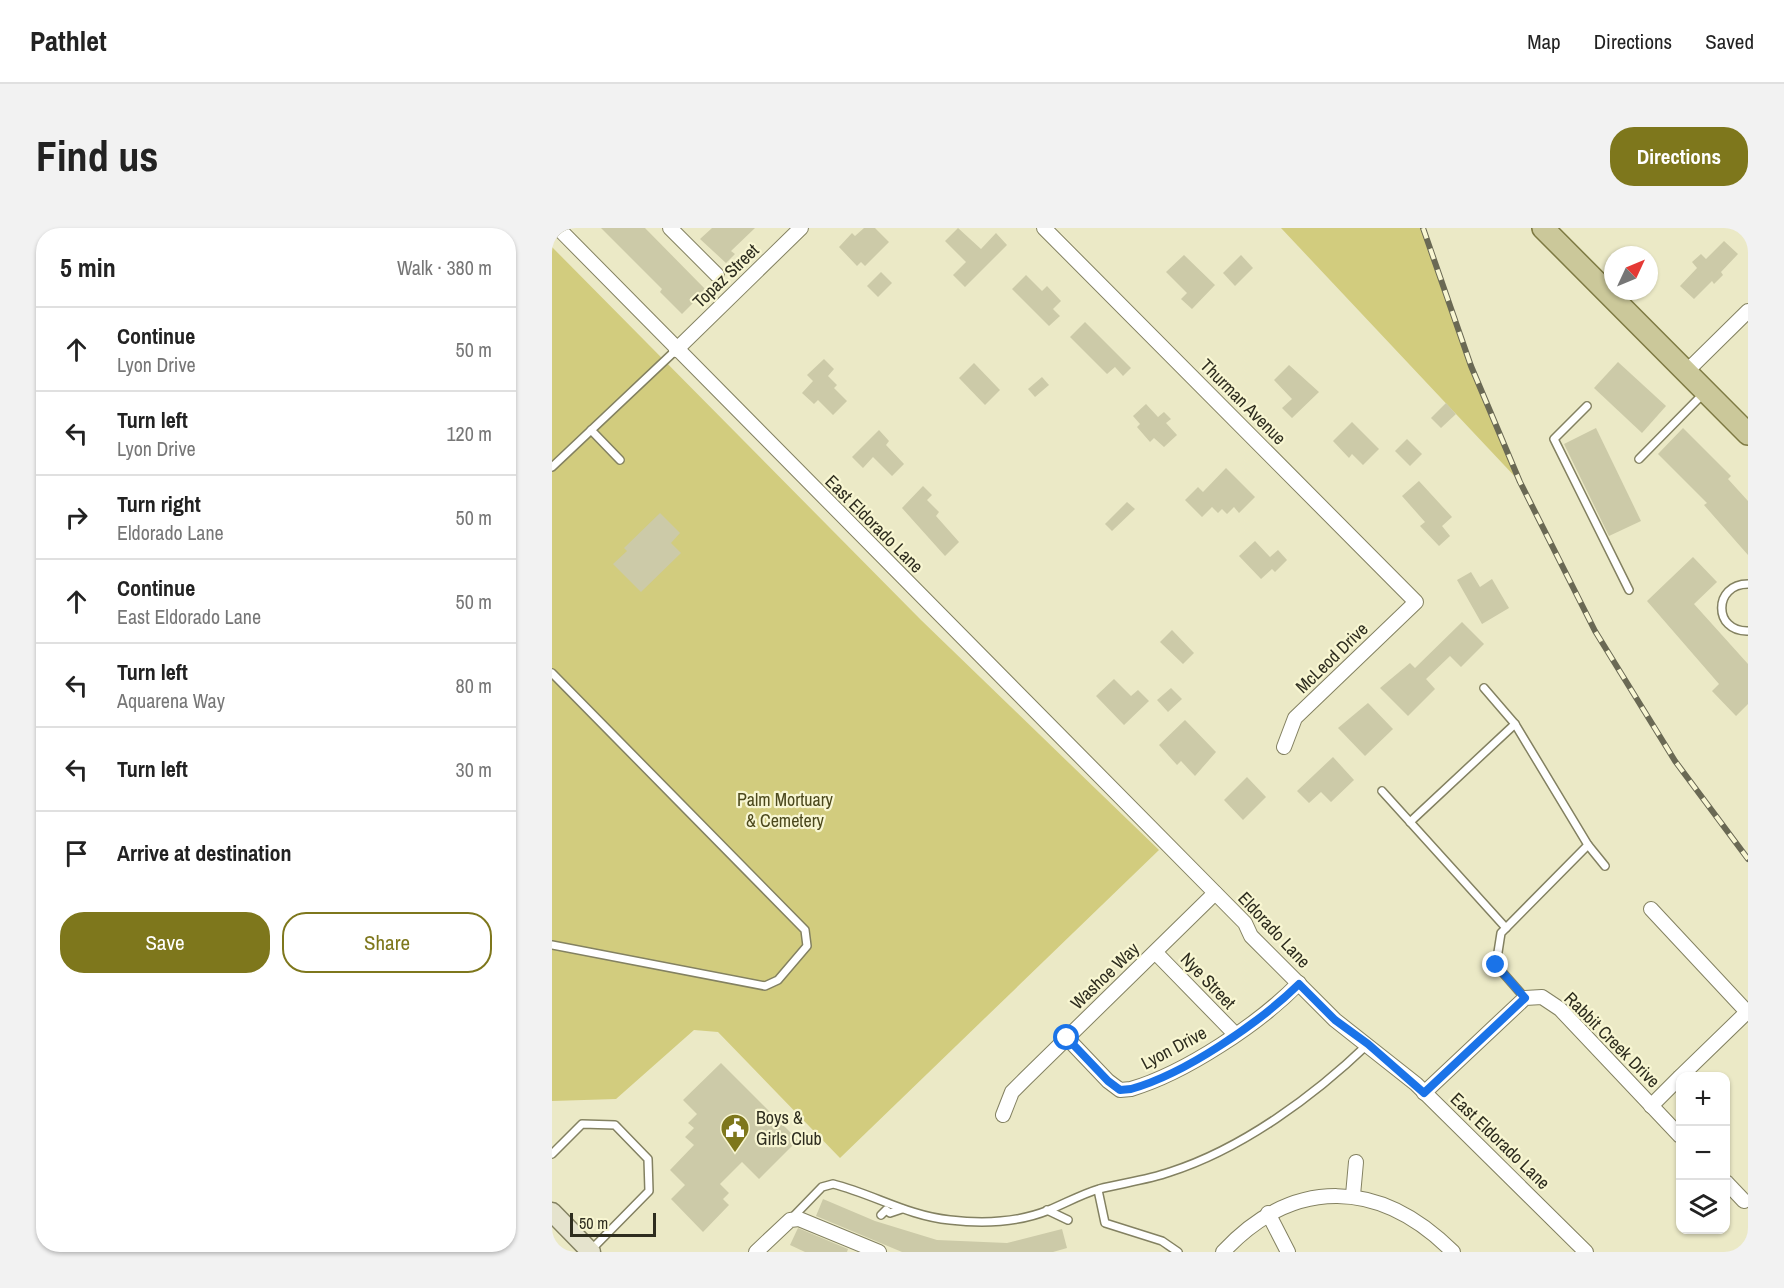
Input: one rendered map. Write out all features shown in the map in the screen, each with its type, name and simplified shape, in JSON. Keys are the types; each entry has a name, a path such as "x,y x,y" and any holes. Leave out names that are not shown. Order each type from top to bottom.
{"main road":[{"path":"1544,228 1748,434"}],"street":[{"name":"East Eldorado Lane","path":"558,228 1166,844"},
{"name":"Topaz Street","path":"676,350 801,228"},
{"name":"Thurman Avenue","path":"1044,228 1416,602"},
{"path":"678,230 717,275"},
{"path":"1686,372 1748,311"},
{"name":"McLeod Drive","path":"1284,747 1295,718 1416,602"},
{"name":"Eldorado Lane","path":"1166,844 1299,984 1335,1020 1363,1041"},
{"name":"Washoe Way","path":"1003,1115 1012,1092 1215,893"},
{"path":"1651,909 1747,1012 1686,1072"},
{"name":"Nye Street","path":"1156,953 1235,1034"},
{"name":"Lyon Drive","path":"1067,1038 1108,1081 1120,1090 1141,1086 1175,1070 1235,1034 1276,1007 1299,984"},
{"name":"Rabbit Creek Drive","path":"1525,998 1542,997 1560,1009 1676,1132"},
{"path":"1424,1093 1525,998"},
{"name":"East Eldorado Lane","path":"1363,1041 1424,1093 1586,1252"},
{"path":"1651,1106 1676,1082"},
{"path":"1353,1195 1356,1162"},
{"path":"1730,1187 1744,1201"},
{"path":"1223,1252 1240,1233 1268,1213 1309,1199 1353,1195 1384,1204 1414,1219 1453,1252"},
{"path":"552,1212 590,1251"},
{"path":"1268,1213 1288,1252"},
{"path":"756,1252 790,1220 799,1219 879,1252"}],"lane":[{"path":"552,467 676,350"},
{"path":"1639,459 1706,392"},
{"path":"1587,406 1554,439 1629,590"},
{"path":"591,430 620,460"},
{"path":"1748,584 1732,587 1722,598 1721,606 1724,620 1730,626 1748,631"},
{"path":"552,673 805,930 807,946 778,980 765,986 552,945"},
{"path":"1485,688 1515,724 1588,845 1605,866"},
{"path":"1410,822 1515,724"},
{"path":"1382,791 1506,928"},
{"path":"1525,998 1496,965 1501,933 1588,845"},
{"path":"790,1220 797,1210 827,1185 843,1187 886,1210 902,1209 949,1220 1005,1225 1098,1190 1170,1172 1237,1142 1311,1094 1363,1041"},
{"path":"552,1154 582,1124 615,1125 648,1159 649,1191 590,1251"},
{"path":"1098,1190 1105,1223 1162,1241 1178,1252"},
{"path":"1047,1210 1068,1220"}],"green space":[{"path":"1281,228 1423,228 1471,366 1520,482"},
{"name":"Palm Mortuary & Cemetery","path":"552,247 921,620 1159,850 840,1158 718,1032 694,1030 616,1099 552,1101"}],"building":[{"path":"601,228 645,228 706,290 682,314 660,292 662,289"},
{"path":"712,228 755,228 731,251 735,254 726,263 700,239"},
{"path":"864,228 875,228 889,242 865,266 861,262 857,266 839,247 852,233 855,236"},
{"path":"958,228 981,249 996,233 1007,245 965,287 953,275 966,262 945,241"},
{"path":"1724,241 1738,254 1721,272 1723,275 1714,284 1712,281 1694,299 1680,286 1697,268 1692,262 1701,254 1706,259"},
{"path":"1184,255 1215,285 1192,309 1181,299 1187,293 1166,272"},
{"path":"1241,255 1253,268 1235,286 1223,273"},
{"path":"881,272 892,283 878,297 867,286"},
{"path":"1026,275 1042,291 1047,286 1061,301 1053,309 1060,316 1049,326 1012,289"},
{"path":"1085,322 1131,368 1123,376 1115,367 1107,374 1070,337"},
{"path":"824,359 834,369 828,376 837,385 834,388 847,401 833,415 818,400 814,404 802,393 813,381 807,375"},
{"path":"1618,362 1666,406 1642,433 1594,388"},
{"path":"974,363 1000,390 985,405 959,378"},
{"path":"1289,365 1319,392 1292,418 1282,408 1292,399 1274,380"},
{"path":"1042,377 1049,385 1035,397 1028,389"},
{"path":"1446,403 1456,414 1441,428 1431,418"},
{"path":"1146,404 1158,417 1164,412 1171,419 1166,423 1177,435 1164,447 1154,438 1150,442 1137,427 1140,424 1133,416"},
{"path":"1352,422 1379,449 1363,465 1352,454 1349,458 1333,441"},
{"path":"1596,428 1641,521 1609,536 1564,444"},
{"path":"1683,428 1731,476 1728,479 1748,501 1748,555 1704,505 1707,503 1658,454"},
{"path":"879,430 889,441 886,445 904,464 892,476 873,457 863,468 852,457"},
{"path":"1407,439 1422,454 1410,466 1395,451"},
{"path":"1226,468 1255,497 1239,513 1234,507 1227,514 1222,509 1218,513 1212,507 1202,517 1185,500 1198,487 1203,492"},
{"path":"1419,481 1452,517 1442,526 1450,536 1439,546 1420,526 1425,522 1402,496"},
{"path":"923,486 932,495 927,500 939,512 936,516 959,542 945,556 902,508"},
{"path":"1127,502 1135,509 1112,531 1105,524"},
{"path":"660,513 680,533 671,543 681,553 641,592 613,564 627,551 624,548"},
{"path":"1255,541 1270,557 1278,550 1287,560 1275,572 1272,569 1261,579 1239,556"},
{"path":"1693,557 1717,582 1694,604 1748,664 1748,704 1736,716 1712,691 1719,684 1647,601"},
{"path":"1471,572 1480,587 1492,579 1509,608 1482,624 1457,580"},
{"path":"1462,622 1484,644 1461,667 1450,656 1426,679 1435,689 1408,716 1380,688 1410,663 1415,668"},
{"path":"1172,630 1194,653 1183,664 1160,642"},
{"path":"1114,679 1131,696 1138,690 1149,701 1124,725 1096,696"},
{"path":"1171,688 1182,699 1168,712 1157,700"},
{"path":"1368,703 1393,729 1365,756 1338,728"},
{"path":"1185,720 1216,752 1195,776 1181,761 1177,765 1159,745"},
{"path":"1333,757 1354,780 1331,802 1321,792 1309,803 1297,791"},
{"path":"1247,777 1266,797 1243,820 1224,800"},
{"name":"Boys & Girls Club","path":"721,1063 798,1140 759,1179 742,1162 720,1184 729,1193 723,1199 729,1205 703,1232 671,1199 685,1185 670,1170 694,1145 685,1137 694,1128 688,1123 697,1114 683,1100"},
{"path":"823,1199 875,1221 937,1240 1007,1243 1062,1229 1067,1248 1053,1252 902,1252 816,1216"},
{"path":"798,1228 848,1249 847,1252 805,1252 790,1245"}],"railway":[{"path":"1423,228 1471,366 1520,482 1595,631 1675,761 1748,859"}],"place":[{"name":"Boys & Girls Club","path":"735,1154"}],"route":[{"path":"1067,1038 1108,1081 1120,1090 1131,1089 1192,1061 1276,1007 1299,984 1335,1020 1368,1044 1424,1093 1525,998 1496,965"}]}
